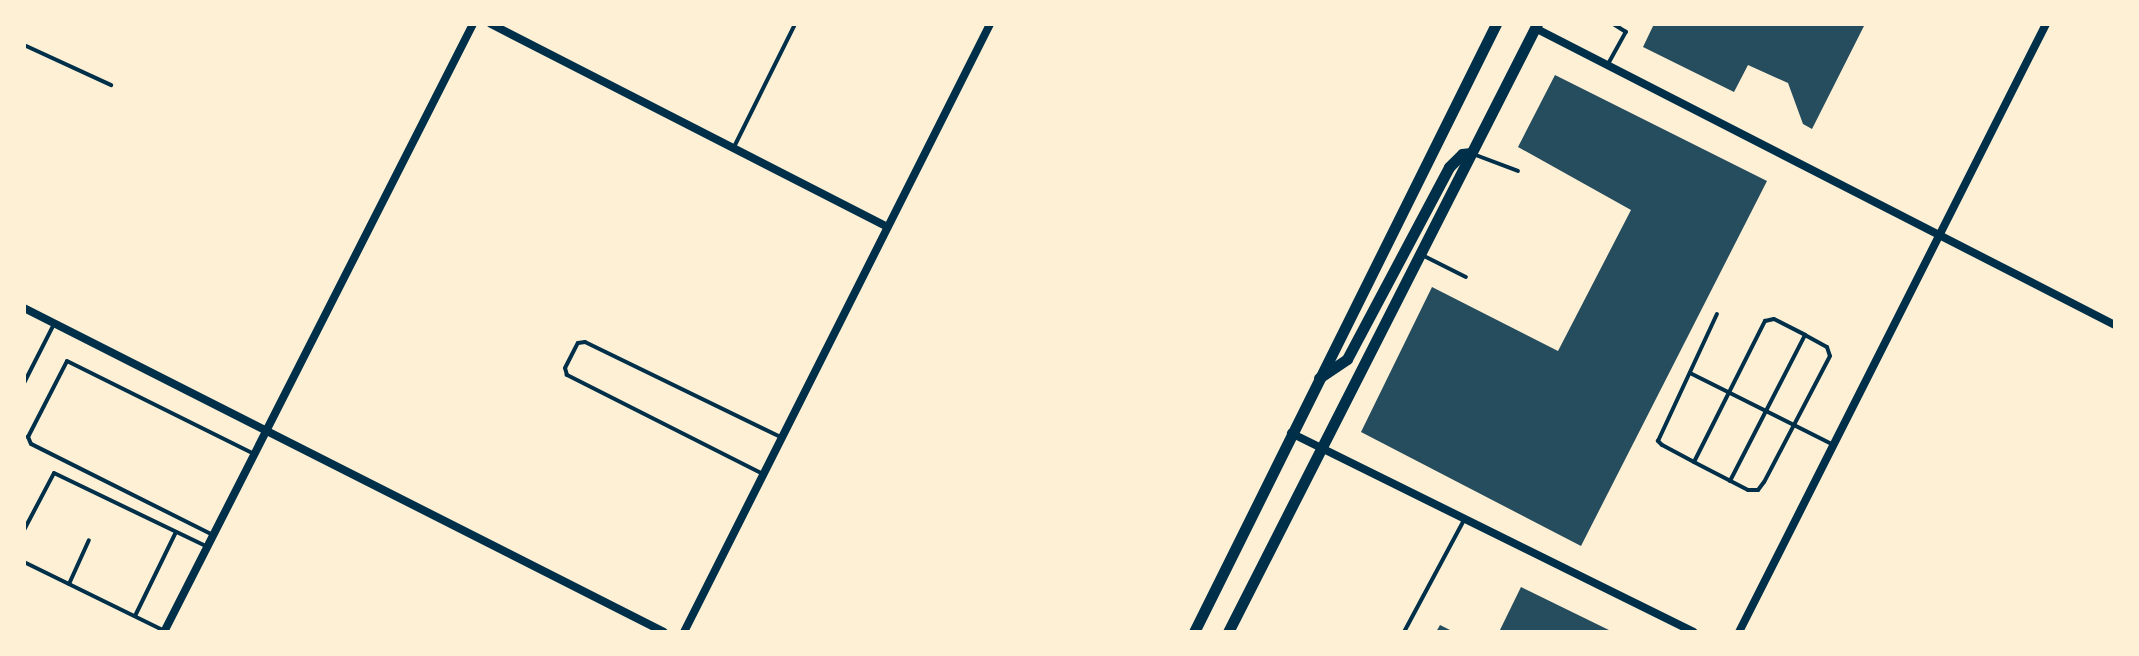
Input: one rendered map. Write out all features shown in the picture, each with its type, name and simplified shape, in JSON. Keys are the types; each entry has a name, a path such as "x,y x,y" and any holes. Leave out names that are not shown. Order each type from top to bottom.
{"main road":[{"path":"1194,632 1496,24"},
{"path":"1228,632 1536,26"},
{"path":"1318,379 1347,359 1449,167 1462,154 1471,153"}],"street":[{"path":"165,632 473,24"},
{"path":"491,24 887,227"},
{"path":"684,632 990,24"},
{"path":"1739,632 2046,24"},
{"path":"1536,26 1607,66 1938,237 2115,325"},
{"path":"24,308 664,632"},
{"path":"1291,433 1693,632"}],"lane":[{"path":"733,149 795,24"},
{"path":"1607,66 1626,32 1613,24"},
{"path":"24,45 111,85"},
{"path":"1471,153 1518,171"},
{"path":"1419,253 1466,277"},
{"path":"1694,462 1765,321 1774,319 1805,335 1827,347 1830,356 1758,490 1730,481 1694,462 1658,441 1717,314"},
{"path":"24,383 54,323"},
{"path":"1730,481 1805,335"},
{"path":"763,474 567,375 565,368 578,343 585,342 782,438"},
{"path":"213,535 28,441 65,363 254,454"},
{"path":"1690,373 1834,445"},
{"path":"24,530 54,473 207,547"},
{"path":"1404,632 1466,517"},
{"path":"135,616 176,532"},
{"path":"69,584 89,540"},
{"path":"24,562 165,632"}],"building":[{"path":"1654,24 1865,24 1812,129 1803,124 1788,83 1748,65 1734,92 1643,47"},
{"path":"1555,75 1767,181 1581,546 1361,432 1432,287 1558,351 1631,210 1518,147"},
{"path":"1521,587 1613,632 1499,632"},
{"path":"1440,625 1454,632 1436,632"}]}
